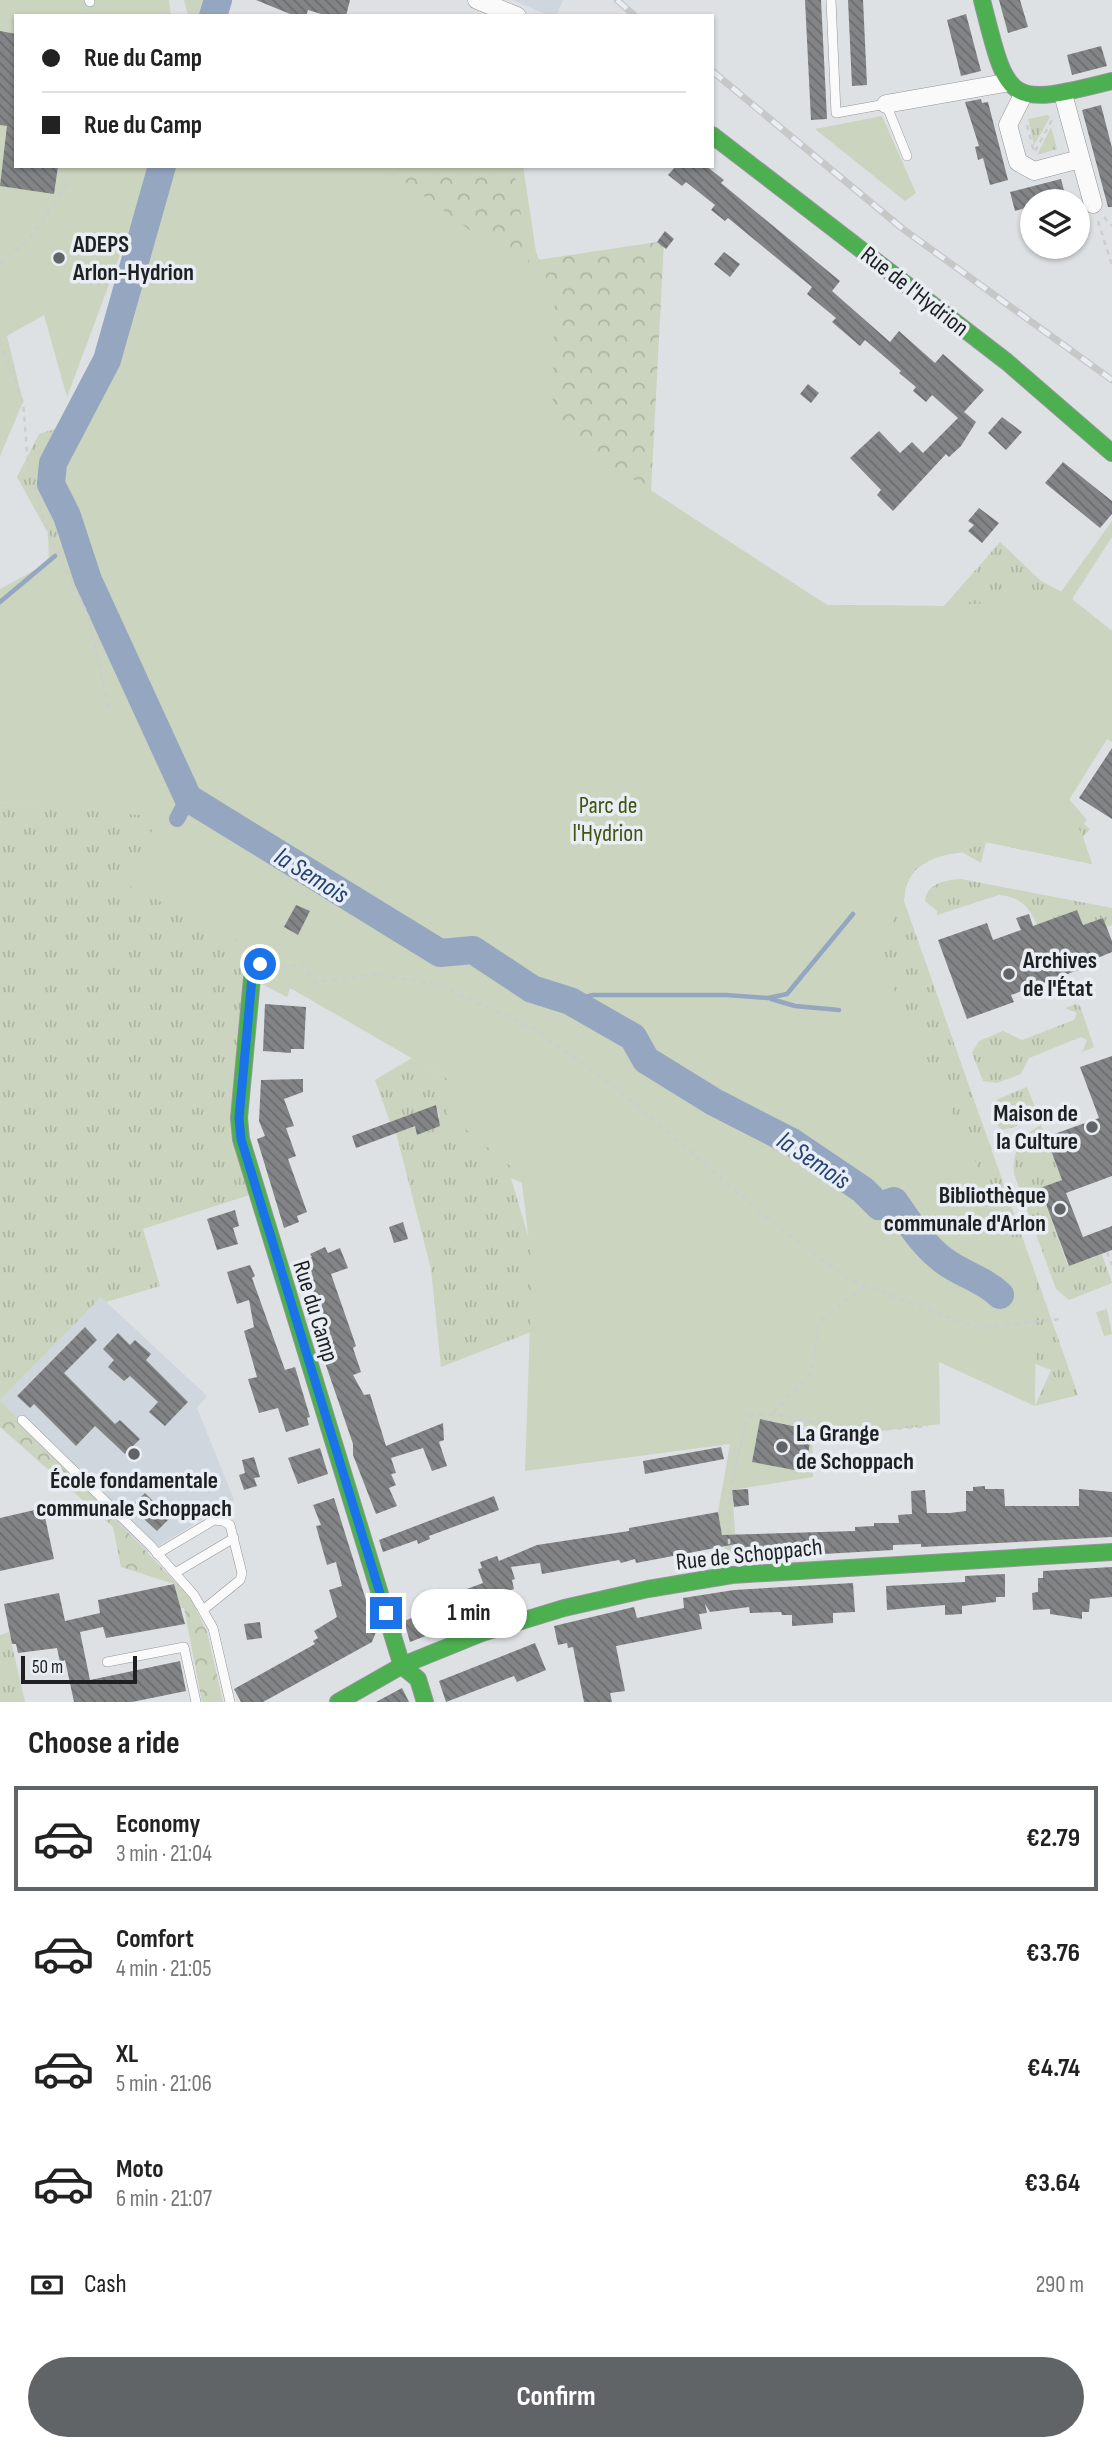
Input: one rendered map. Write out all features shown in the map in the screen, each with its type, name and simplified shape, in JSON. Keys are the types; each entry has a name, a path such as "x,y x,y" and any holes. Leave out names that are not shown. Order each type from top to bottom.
{"street":[{"path":"477,0 512,14"},
{"path":"982,0 1005,83 1023,95 1034,98 1063,94 1112,82"},
{"path":"886,104 1005,83"},
{"path":"1063,94 1093,204"},
{"path":"1023,95 1008,125 1016,157 1031,159 1034,171 1080,159"},
{"name":"Rue de l'Hydrion","path":"714,137 1007,362 1112,453"},
{"name":"Rue du Camp","path":"256,971 239,1118 241,1139 402,1665 418,1679 425,1702"},
{"name":"Rue de Schoppach","path":"338,1702 402,1665 568,1605 732,1575 1112,1552"}],"lane":[{"path":"831,0 836,113 886,104 907,156"},
{"path":"22,1420 157,1553 204,1609 213,1628 230,1702"},
{"path":"157,1553 214,1520 230,1525 242,1573 240,1580 204,1609"},
{"path":"175,1573 234,1538"},
{"path":"107,1662 184,1647 196,1702"}],"path":[{"path":"1050,111 1055,130"},
{"path":"1025,117 1031,159"},
{"path":"1031,159 1053,119"},
{"path":"0,264 28,240 69,182"},
{"path":"1093,204 1112,265"},
{"path":"0,341 23,402 28,464 48,533 88,615 109,711"},
{"path":"256,971 282,965 303,965 315,982 377,974 439,985 531,1027 615,1087 772,1222 848,1279 978,1328 1060,1319"},
{"path":"1107,1252 1112,1265"},
{"path":"773,1413 811,1374 819,1322 864,1286"},
{"path":"732,1575 728,1529 731,1475 749,1416 773,1413 832,1426 877,1430 928,1426"}],"shaded area":[{"path":"513,0 563,0 557,14 545,14"},
{"name":"École fondamentale communale Schoppach","path":"101,1297 207,1396 197,1408 234,1500 147,1553 0,1400"}],"green space":[{"name":"ADEPS Arlon-Hydrion","path":"0,0 169,0 171,14 14,14 14,168 148,168 140,201 67,397 44,315 7,336 23,402 0,456"},
{"path":"184,0 204,0 206,13 188,14"},
{"path":"1047,115 1050,117 1034,145 1028,119"},
{"path":"882,116 916,193 905,201 815,129"},
{"path":"1051,127 1057,149 1037,155"},
{"name":"Parc de l'Hydrion","path":"157,168 387,168 531,276 513,168 523,168 536,252 555,301 552,426 827,605 944,606 1004,602 1061,592 1112,521 1112,537 1072,599 1112,631 1112,742 1107,739 1069,800 1092,864 986,842 962,852 933,857 912,871 905,887 904,901 876,951 1036,1289 1035,1406 939,1362 940,1424 812,1432 813,1477 732,1490 737,1559 727,1560 718,1512 730,1444 525,1471 532,1268 521,1175 446,1113 448,1079 264,973 251,960 245,944 122,882 160,817 0,802 0,589 68,552 44,477 92,379","holes":["760,1419 811,1429 805,1472 752,1462"]},
{"path":"347,168 522,168 537,260 664,241 651,492 739,548 346,347"},
{"name":"Parc de l'Hydrion","path":"346,347 789,581 827,605 944,606 1000,542 1041,581 1062,592 1112,631 1112,742 1107,739 1069,799 1087,820 1084,824 1090,829 1083,837 1092,864 986,842 981,863 962,852 922,865 910,879 904,901 1078,1395 1035,1406 1051,1370 912,1315 940,1424 824,1438 813,1426 771,1265 291,986 287,997 252,979 239,1118 256,1193 143,1229 160,1286 106,1302 101,1297 0,1400 0,802 57,807 48,533 17,477 39,434 65,426 107,360"},
{"path":"961,879 1112,908 1112,925 1107,927 1103,918 1083,925 1077,910 1037,925 1023,904 1013,898 999,895 937,915 937,911 925,901 929,890 943,882"},
{"path":"1076,1004 1080,1006 1094,1047 1082,1052 1087,1040 1081,1037 1029,1058 1021,1074 997,1083 983,1081 972,1053 979,1041 1003,1031 1022,1040 1074,1020 1077,1013 1065,1008"},
{"path":"412,1058 448,1079 545,1193 511,1178 554,1323 441,1367 431,1269 396,1133 415,1126 418,1135 440,1126 437,1119 440,1117 436,1106 390,1122 375,1080"},
{"path":"1027,1087 1036,1110 1015,1127 1002,1130 995,1123 993,1106 998,1099"},
{"path":"1041,1125 1062,1180 1040,1189 1068,1266 1102,1254 1112,1283 1069,1300 1056,1289 1014,1174 1019,1145"},
{"path":"1107,1309 1112,1334 1104,1336 1096,1312"},
{"path":"0,1400 190,1597 207,1632 223,1702 202,1702 184,1608 179,1608 174,1584 121,1567 113,1527 0,1427"},
{"path":"9,1632 25,1702 0,1702 0,1635"}],"building":[{"path":"256,0 350,0 346,14 321,14 308,10 307,14 290,14"},
{"path":"805,0 821,0 827,119 811,120"},
{"path":"848,0 863,0 867,85 852,86"},
{"path":"999,0 1020,0 1028,27 1008,33"},
{"path":"966,14 981,71 961,76 947,20"},
{"path":"0,31 14,34 14,168 58,168 54,194 0,186 7,126 0,125"},
{"path":"1101,46 1107,66 1072,75 1067,55"},
{"path":"981,99 982,103 988,102 1008,180 990,185 983,158 978,160 975,147 979,146 965,102"},
{"path":"1101,105 1112,148 1112,207 1108,207 1082,110"},
{"path":"674,168 709,168 724,180 721,183 840,281 832,291 890,342 899,331 935,363 943,354 984,390 964,412 976,422 961,446 949,457 946,454 893,511 877,495 881,490 850,458 879,431 900,453 912,442 923,453 958,418 932,395 926,402 913,391 916,387 899,373 901,371 865,340 860,346 832,322 836,318 807,294 812,287 728,218 725,221 711,210 715,205 686,182 682,186 668,175"},
{"path":"1061,179 1064,189 1022,189"},
{"path":"1020,189 1020,210 1015,211 1010,192"},
{"path":"665,231 674,239 666,249 657,242"},
{"path":"724,252 740,264 730,277 714,264"},
{"path":"808,384 819,393 811,403 800,394"},
{"path":"1002,417 1022,432 1006,450 988,433"},
{"path":"1063,462 1112,501 1112,514 1100,528 1045,483"},
{"path":"979,508 999,523 982,543 968,531 974,525 968,521"},
{"path":"1112,748 1112,819 1079,798"},
{"path":"296,905 310,911 298,935 284,927"},
{"name":"Archives de l'État","path":"1077,910 1083,925 1103,918 1112,941 1112,952 1095,959 1097,963 1011,995 1014,1002 967,1019 938,940 987,923 993,940 1021,930 1016,918 1029,914 1033,926"},
{"path":"265,1004 306,1007 304,1049 291,1049 291,1053 263,1051"},
{"name":"Maison de la Culture","path":"1112,1056 1112,1176 1066,1193 1083,1237 1112,1226 1112,1250 1069,1266 1040,1188 1062,1180 1046,1137 1099,1118 1080,1067"},
{"path":"303,1079 303,1092 284,1099 294,1126 286,1128 296,1156 288,1159 307,1212 297,1216 299,1222 284,1228 257,1139 265,1136 259,1121 261,1080"},
{"path":"436,1105 440,1126 417,1135 415,1126 356,1148 352,1136"},
{"path":"235,1210 239,1226 233,1228 238,1244 217,1250 207,1219"},
{"path":"403,1222 408,1239 394,1243 389,1227"},
{"path":"325,1247 328,1253 340,1248 348,1268 331,1274 356,1346 353,1348 361,1372 353,1375 364,1395 370,1394 386,1446 443,1423 444,1440 439,1442 447,1466 432,1471 423,1448 391,1458 396,1473 391,1474 396,1485 389,1488 397,1506 376,1514 353,1455 353,1444 319,1345 325,1343 295,1264 312,1257 310,1254"},
{"path":"250,1265 255,1276 252,1278 285,1370 295,1367 310,1417 307,1418 309,1425 286,1432 278,1408 259,1413 248,1379 257,1377 244,1331 254,1327 249,1300 237,1304 227,1272"},
{"path":"85,1327 97,1340 64,1373 115,1424 120,1420 140,1439 125,1454 95,1426 76,1446 34,1404 30,1408 17,1396"},
{"path":"118,1333 130,1345 135,1340 151,1354 146,1360 188,1402 165,1426 149,1412 158,1402 130,1376 124,1381 108,1367 114,1360 103,1349"},
{"name":"La Grange de Schoppach","path":"760,1419 812,1430 805,1472 752,1462"},
{"path":"721,1447 724,1459 645,1474 643,1461"},
{"path":"320,1448 328,1474 298,1484 288,1458"},
{"path":"254,1457 260,1477 254,1478 257,1486 244,1490 239,1475 245,1473 242,1460"},
{"path":"985,1486 985,1489 1004,1489 1005,1506 1079,1506 1079,1489 1112,1492 1112,1537 921,1547 921,1544 893,1545 893,1550 737,1559 736,1544 636,1563 635,1559 621,1563 619,1560 542,1574 540,1563 511,1567 515,1579 512,1580 514,1589 485,1599 490,1611 410,1642 404,1621 417,1616 415,1611 421,1606 483,1583 478,1569 482,1568 480,1562 497,1556 499,1561 537,1545 629,1531 629,1528 718,1512 722,1535 855,1531 855,1527 874,1526 874,1523 899,1523 898,1515 912,1514 911,1491 925,1490 927,1513 950,1513 966,1511 966,1491"},
{"path":"748,1489 749,1505 734,1507 732,1490"},
{"path":"145,1493 170,1518 157,1531 131,1507"},
{"path":"494,1496 499,1510 429,1536 430,1539 418,1544 417,1540 383,1552 379,1540"},
{"path":"334,1498 376,1632 372,1642 263,1702 241,1702 234,1689 315,1644 313,1641 318,1638 314,1631 337,1617 329,1590 342,1586 336,1562 327,1565 316,1526 321,1525 313,1505"},
{"path":"43,1508 54,1559 0,1571 0,1518"},
{"path":"1112,1567 1112,1597 1090,1599 1089,1612 1082,1612 1082,1619 1050,1614 1050,1609 1033,1610 1032,1593 1038,1592 1038,1578 1043,1578 1043,1571"},
{"path":"1005,1574 1005,1597 996,1597 996,1602 962,1606 962,1614 945,1615 945,1605 887,1610 886,1586 965,1582 965,1576"},
{"path":"853,1583 855,1612 833,1613 833,1623 792,1626 792,1615 782,1615 781,1612 750,1613 749,1607 710,1612 705,1604 707,1613 699,1614 702,1629 616,1646 625,1691 610,1693 612,1702 584,1702 573,1647 568,1648 567,1643 558,1645 554,1626 634,1607 637,1618 684,1608 683,1598 734,1590"},
{"path":"174,1584 185,1624 106,1638 103,1627 80,1632 90,1680 180,1661 186,1691 132,1702 74,1702 65,1660 60,1662 57,1648 18,1653 16,1644 12,1644 4,1604 59,1593 65,1621 100,1613 98,1600"},
{"path":"260,1622 262,1638 247,1640 244,1624"},
{"path":"535,1643 546,1670 517,1682 514,1676 446,1702 439,1681"},
{"path":"402,1688 409,1702 376,1702"}],"waterway":[{"name":"la Semois","path":"214,14 218,0"},
{"name":"la Semois","path":"161,168 107,360 53,463 51,484 67,516 88,580 188,798 440,953 473,950 532,989 570,1001 633,1037 646,1060 714,1102 792,1142 863,1190 879,1206 894,1201 935,1254 1000,1295"},
{"path":"65,547 74,539"},
{"path":"0,602 55,556"},
{"path":"177,819 188,798"},
{"path":"570,1001 593,995 726,995 768,998 787,994 853,914"},
{"path":"771,999 795,1006 839,1010"}],"railway":[{"path":"617,0 633,14"},
{"path":"714,73 903,229 1112,380"}],"traffic: fast":[{"path":"982,0 998,60 1007,78 1017,89 1031,94 1051,94 1112,81"},
{"path":"714,137 1007,362 1112,453"},
{"path":"260,964 252,978 239,1118 241,1139 402,1666"},
{"path":"338,1702 403,1665 482,1633 564,1608 648,1589 732,1575 1112,1552"},
{"path":"402,1666 418,1679 425,1702"}],"place":[{"name":"ADEPS Arlon-Hydrion","path":"59,258"},
{"name":"Archives de l'État","path":"1009,974"},
{"name":"Maison de la Culture","path":"1092,1127"},
{"name":"Bibliothèque communale d'Arlon","path":"1060,1209"},
{"name":"La Grange de Schoppach","path":"782,1447"},
{"name":"École fondamentale communale Schoppach","path":"134,1454"}],"route":[{"path":"260,964 252,978 239,1118 241,1139 386,1613"}]}
